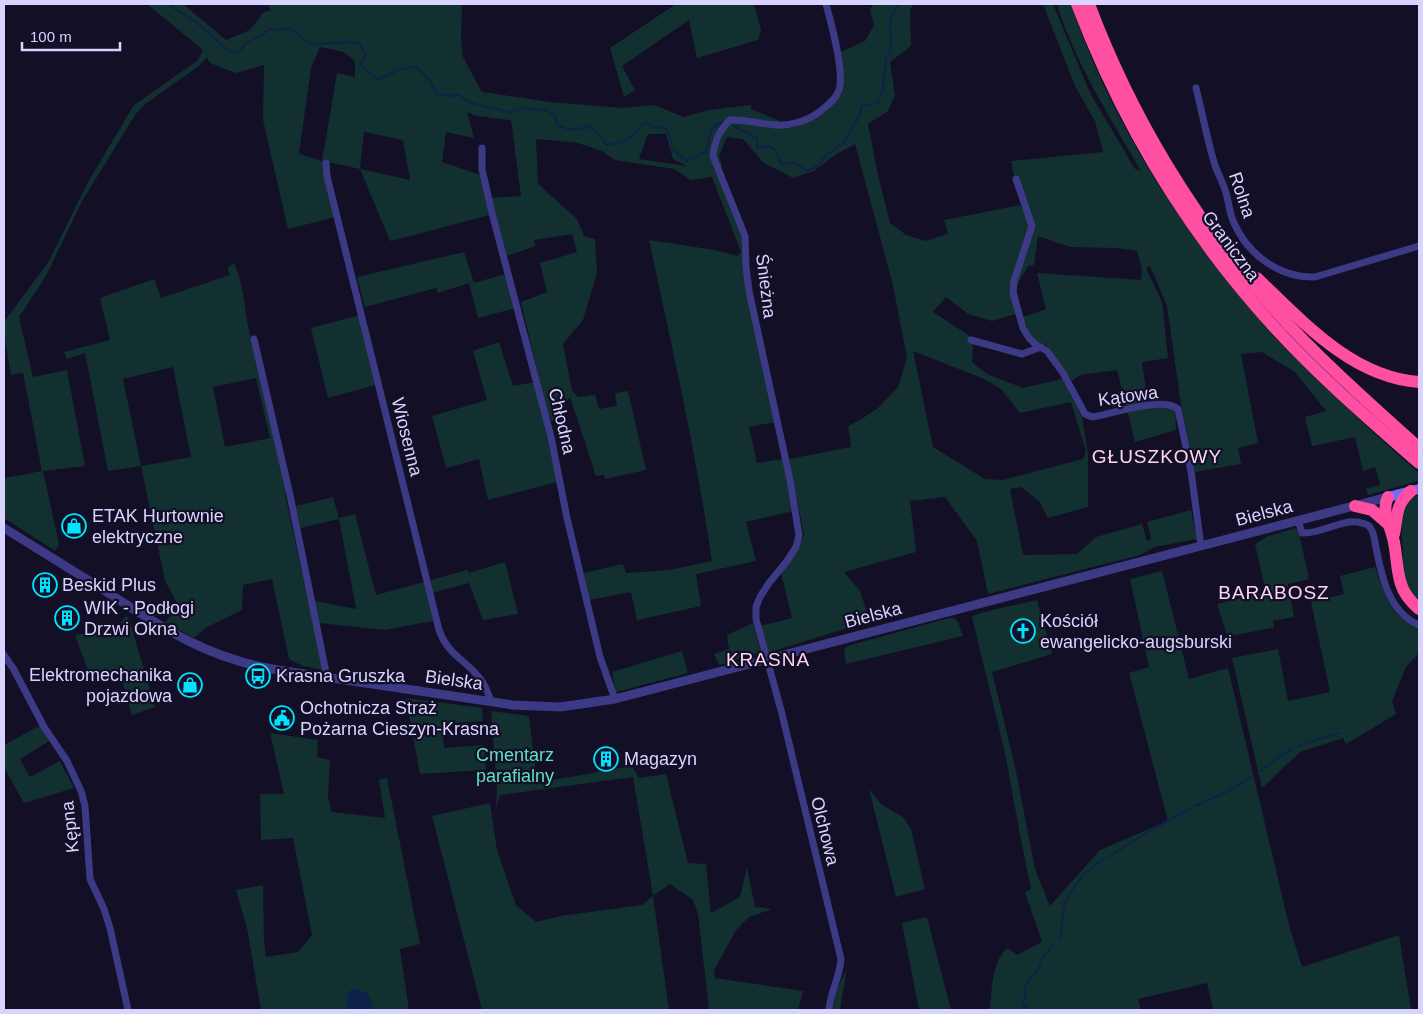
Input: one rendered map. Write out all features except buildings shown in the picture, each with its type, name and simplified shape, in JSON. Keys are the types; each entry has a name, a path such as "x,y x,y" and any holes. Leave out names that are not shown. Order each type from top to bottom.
{"highway":[{"name":"Graniczna","path":"1077,4 1107,76 1139,139 1163,180 1204,241 1250,300 1293,347 1349,401 1419,463"},
{"name":"Graniczna","path":"1089,4 1117,69 1148,131 1184,191 1222,245 1300,338 1419,448"},
{"path":"1222,245 1284,304 1345,356 1379,374 1394,379 1419,382"},
{"path":"1392,522 1399,505 1415,490"},
{"path":"1388,497 1385,503 1392,522 1401,585 1408,598 1419,609"},
{"path":"1355,506 1372,510 1392,522"}],"main road":[{"name":"Bielska","path":"1388,497 1415,490"}],"street":[{"name":"Śnieżna","path":"766,659 756,619 756,607 769,583 787,561 796,546 799,536 790,480 749,291 746,267 746,236 713,156 714,144 718,133 730,120 739,119 776,125 789,125 816,115 836,97 840,89 839,69 826,4"},
{"name":"Rolna","path":"1196,88 1214,163 1226,193 1233,222 1243,240 1253,252 1265,261 1290,274 1302,277 1315,277 1419,246"},
{"name":"Chłodna","path":"482,148 482,169 492,213 551,437 567,518 600,657 615,700"},
{"name":"Wiosenna","path":"326,163 438,630 449,650 480,678 486,688 490,701"},
{"name":"Kątowa","path":"1016,179 1032,226 1014,281 1013,293 1023,328 1029,338 1047,351 1063,373 1085,414 1092,417 1153,405 1172,406 1178,410 1191,471 1201,546"},
{"path":"254,339 290,495 328,677"},
{"path":"971,340 1022,354 1041,347"},
{"name":"Bielska","path":"4,528 174,635 223,657 251,666 512,705 560,707 615,700 1388,497"},
{"path":"1298,520 1302,533 1310,534 1347,523 1360,522 1369,526 1374,536 1382,577 1393,603 1409,621 1419,625"},
{"name":"Kępna","path":"4,655 13,668 44,727 67,761 81,791 85,810 90,879 110,928 128,1010"},
{"name":"Olchowa","path":"766,659 841,959 840,970 832,992 829,1010"}],"green space":[{"path":"147,4 183,4 226,40 250,30 263,13 271,10 267,4 462,4 461,38 463,57 482,92 550,102 624,108 654,105 684,117 709,110 751,105 751,109 794,127 814,119 842,94 841,52 865,41 874,25 870,10 874,4 914,4 910,10 911,46 890,62 895,95 888,111 868,124 890,223 906,235 925,241 948,234 944,220 1020,205 1035,231 1014,175 1011,161 1103,152 1095,121 1075,86 1043,4 1053,4 1090,93 1135,169 1141,171 1094,89 1073,47 1057,4 1071,4 1087,48 1129,135 1154,177 1209,258 1274,337 1347,408 1419,473 1419,481 1368,495 1366,489 1380,485 1375,467 1363,471 1355,437 1312,446 1305,417 1326,411 1295,372 1262,352 1241,354 1258,443 1238,448 1241,464 1195,472 1181,405 1167,306 1150,266 1146,268 1162,302 1168,358 1142,362 1148,403 1175,404 1176,430 1135,442 1117,370 1080,375 1072,381 1046,345 1035,341 1030,335 1023,317 1046,309 1037,273 1141,280 1142,269 1137,251 1117,248 1070,247 1038,236 1034,265 1028,266 1016,287 1022,312 992,321 968,314 946,297 933,312 973,338 972,362 987,374 1023,388 1062,379 1082,417 1088,454 1088,507 1048,518 1040,502 1021,487 1010,489 1023,555 1077,554 1096,537 1142,524 1147,541 1151,539 1147,522 1191,510 1197,539 1155,547 1140,555 988,594 977,541 945,497 910,501 916,552 844,572 860,591 870,621 767,653 760,626 792,618 781,573 794,555 804,535 789,459 851,447 848,426 878,408 898,387 907,358 893,285 855,144 835,155 814,171 793,178 764,163 743,139 727,137 719,156 722,166 714,166 744,240 775,422 749,427 757,463 782,459 793,511 746,522 756,561 696,574 701,606 637,620 631,592 589,600 584,573 623,564 626,573 669,570 712,561 691,440 649,240 715,250 738,256 741,252 712,177 691,180 674,169 615,160 602,151 578,143 536,139 538,184 577,219 584,236 595,239 597,273 583,320 563,344 572,391 578,397 595,395 599,409 617,406 615,393 628,391 646,470 605,479 604,475 596,476 570,397 552,422 547,412 521,302 547,292 540,263 577,252 572,234 534,240 535,246 507,256 491,198 521,196 511,120 476,116 467,112 474,138 446,132 442,162 480,175 489,215 390,241 360,169 323,161 336,217 288,229 263,120 264,65 236,73 210,63 207,57 200,65 144,105 135,115 81,203 46,276 19,317 33,377 67,370 85,466 43,471 59,544 55,551 4,518 4,478 42,471 23,373 11,375 4,322 49,261 88,182 134,105 197,61 203,50","holes":["320,47 344,52 355,61 355,77 337,73 322,161 299,154 311,68","364,132 403,140 410,180 360,169","648,134 666,134 673,159 687,166 639,159","913,351 984,379 1001,389 1020,413 1071,402 1086,451 1083,459 1003,480 985,479 933,447"]},
{"path":"676,4 754,4 761,30 758,40 697,58 689,20 622,66 635,90 624,97 610,48"},
{"path":"464,252 474,283 505,274 516,308 478,318 469,283 438,293 436,288 365,307 357,277"},
{"path":"234,263 240,279 249,331 287,493 285,494 323,670 303,666 289,659 272,579 243,585 242,610 207,627 194,638 165,622 179,606 165,581 141,466 108,471 85,353 67,359 64,352 110,340 100,298 154,279 161,298 230,275 227,268","holes":["173,367 191,457 141,466 123,379","256,378 270,438 225,447 213,387"]},
{"path":"360,315 376,385 328,398 311,328"},
{"path":"499,342 513,386 535,382 557,482 488,500 479,459 446,468 432,416 487,400 473,351"},
{"path":"1419,495 1419,602 1408,586 1404,575 1402,519 1407,505"},
{"path":"333,497 339,518 355,514 376,595 424,582 433,621 384,630 319,623 315,601 356,609 339,519 300,528 296,506"},
{"path":"1296,528 1299,533 1309,579 1288,584 1294,617 1273,621 1274,628 1234,635 1229,641 1217,604 1266,592 1255,544 1268,536"},
{"path":"505,562 518,614 483,620 469,583 432,593 431,580 467,570 469,573"},
{"path":"1375,567 1390,604 1395,611 1401,618 1419,628 1419,656 1418,654 1406,667 1392,701 1396,714 1346,744 1343,738 1300,752 1262,788 1232,658 1278,649 1288,701 1330,692 1311,602 1344,594 1340,576"},
{"path":"1162,571 1189,679 1228,668 1289,925 1302,967 1399,935 1411,1010 1315,1010 1314,1008 1314,1010 1210,1010 1213,1009 1207,983 1138,999 1141,1010 990,1010 993,977 1002,954 1007,948 1017,955 1042,942 1025,892 1031,889 1005,753 972,617 992,610 1037,600 1052,654 992,672 1015,766 1035,869 1050,906 1100,850 1168,821 1129,673 1149,667 1130,579"},
{"path":"126,616 129,619 155,707 132,715 120,673 93,684 75,635 117,627"},
{"path":"954,618 958,622 963,636 846,664 844,651 847,646"},
{"path":"753,623 761,652 719,665 714,654 729,649 727,635"},
{"path":"682,651 688,673 616,692 612,672"},
{"path":"406,698 482,708 483,721 442,724 444,748 484,745 486,770 420,774"},
{"name":"Cmentarz parafialny","path":"491,711 529,716 537,783 626,767 633,768 639,778 666,774 688,863 706,864 711,913 740,897 747,867 755,907 772,909 749,917 736,930 714,970 715,978 803,991 798,1010 709,1010 698,914 693,900 670,884 653,896 633,777 500,795 496,808 497,789"},
{"path":"39,726 49,741 20,759 30,777 60,761 74,788 24,803 4,767 4,745"},
{"path":"270,733 318,740 317,757 330,760 328,798 332,812 385,818 379,780 387,778 420,944 400,949 409,1010 373,1010 371,1000 365,993 352,989 348,1010 261,1010 247,928 236,890 263,885 266,957 298,952 312,935 293,838 261,840 260,794 284,794"},
{"path":"869,789 881,804 904,818 911,829 925,889 896,897"},
{"path":"490,803 497,850 516,905 536,922 560,916 642,905 653,896 669,1010 482,1010 432,816"},
{"path":"927,917 951,1010 919,1010 902,923"},
{"path":"847,968 840,1010 833,1010 835,994"}],"water":[{"path":"352,989 362,991 369,997 373,1010 348,1010 347,1000"}],"waterway":[{"path":"168,4 196,22 229,51 238,53 245,44 271,29 290,28 312,45 358,42 366,55 360,65 378,80 400,69 416,67 429,79 436,93 449,96 459,95 477,105 511,113 523,108 544,110 555,115 556,123 564,128 577,129 590,125 591,129 595,130 607,145 626,141 646,122 652,127 665,128 669,134 672,149 687,161 706,151 711,130 723,122"},
{"path":"734,126 757,138 757,148 769,146 776,151 781,164 795,163 807,171 818,166 825,156 844,142 859,117 862,106 878,103 883,88 886,59 891,48 890,20 898,4"},
{"path":"1298,746 1339,733"},
{"path":"1258,773 1283,754 1293,749"},
{"path":"1195,806 1233,789 1252,776"},
{"path":"1109,857 1149,831 1190,809"},
{"path":"1060,940 1062,918 1068,898 1080,879 1104,859"},
{"path":"1028,1008 1022,1005 1026,995 1024,990 1029,980 1039,968 1043,956 1053,946"}],"place":[{"name":"ETAK Hurtownie elektryczne","path":"74,526"},
{"name":"Beskid Plus","path":"45,585"},
{"name":"WIK - Podłogi Drzwi Okna","path":"67,618"},
{"name":"Kościół ewangelicko-augsburski","path":"1023,631"},
{"name":"Krasna Gruszka","path":"258,676"},
{"name":"Elektromechanika pojazdowa","path":"190,685"},
{"name":"Ochotnicza Straż Pożarna Cieszyn-Krasna","path":"282,718"},
{"name":"Magazyn","path":"606,759"}],"district":[{"name":"GŁUSZKOWY","path":"1157,456"},
{"name":"BARABOSZ","path":"1274,592"},
{"name":"KRASNA","path":"768,659"}]}
